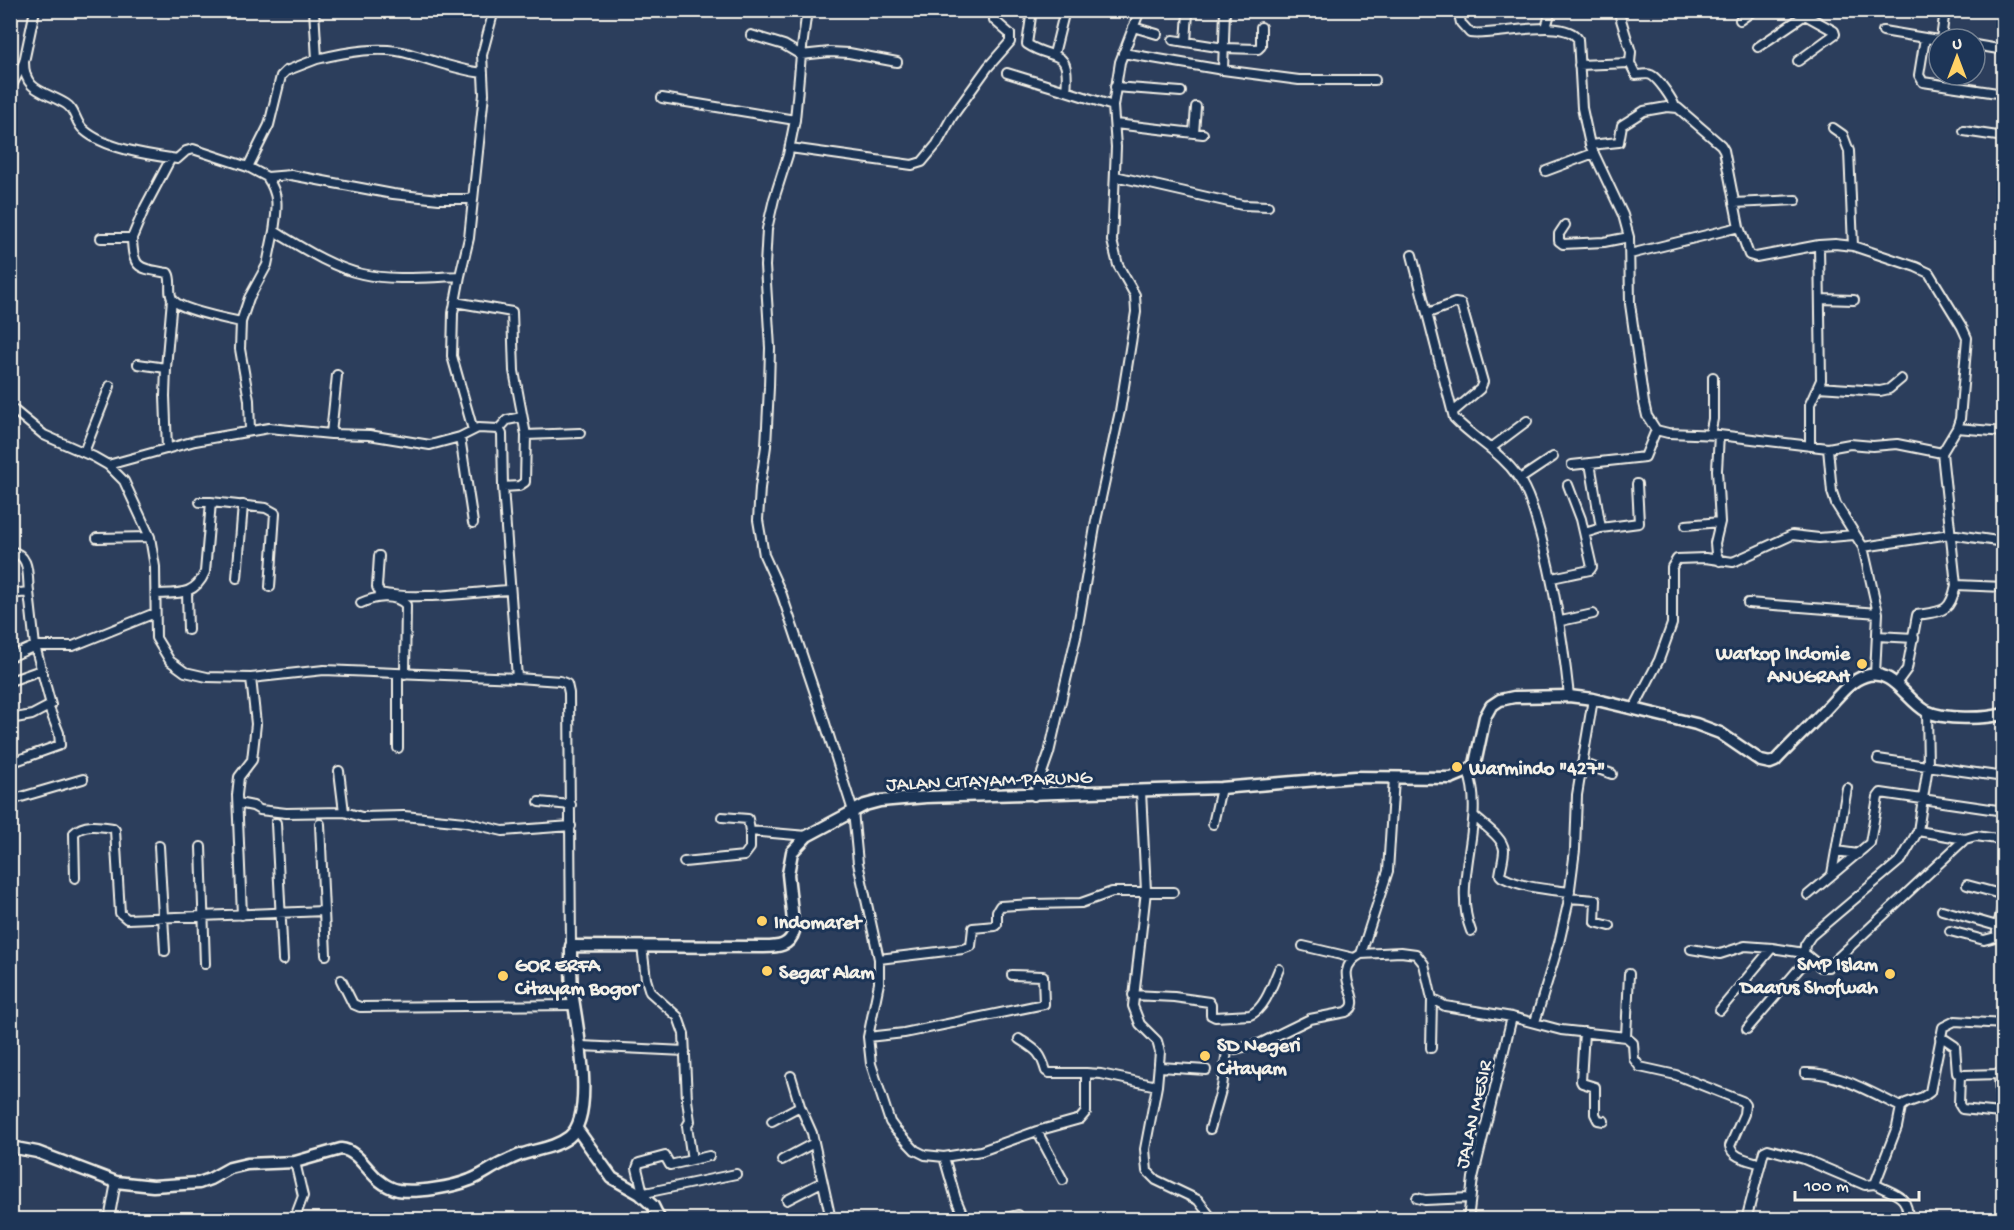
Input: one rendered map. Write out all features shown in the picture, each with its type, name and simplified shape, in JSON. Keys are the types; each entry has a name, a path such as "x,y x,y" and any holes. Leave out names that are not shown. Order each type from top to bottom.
{"street":[{"path":"10,89 24,62 35,10"},
{"path":"314,10 317,59"},
{"path":"473,430 452,356 452,324 469,238 484,94 482,55 494,10"},
{"path":"807,10 795,120 790,148 774,199 766,243 766,291 770,348 769,387 766,454 760,488 758,520 764,555 782,595 826,723 853,811 858,863 879,959 879,983 868,1037 871,1064 887,1115 895,1130 915,1150 925,1155 944,1157 981,1150 1085,1116 1086,1074"},
{"path":"790,148 912,165 922,162 937,144 952,117 987,67 1010,42 1010,34 994,20 995,10"},
{"path":"1032,10 1027,44 1054,54 1063,62 1067,70 1066,91"},
{"path":"1054,54 1065,10"},
{"path":"1034,795 1049,753 1076,637 1096,521 1120,411 1136,312 1135,295 1118,265 1112,241 1115,176 1113,106 1123,53 1140,10"},
{"path":"1222,70 1225,10"},
{"path":"1458,10 1461,23 1470,33 1546,28 1569,30 1575,33 1578,39 1582,108 1590,145 1623,215 1629,237 1630,304 1644,404 1647,416 1656,430 1828,448 1850,444 1873,446 1897,444 1942,453"},
{"path":"1546,28 1551,10"},
{"path":"1618,10 1631,52 1630,63 1636,75 1649,74 1654,77 1675,107"},
{"path":"1740,20 1754,10"},
{"path":"1942,27 1945,10"},
{"path":"1186,42 1188,13"},
{"path":"1758,47 1804,13 1834,31 1835,34 1798,61"},
{"path":"1133,27 1157,34"},
{"path":"1173,40 1224,48 1259,48 1261,27"},
{"path":"1883,31 1925,39 1919,75 1923,82 2004,94"},
{"path":"751,35 784,45 801,55 849,53 897,62"},
{"path":"1987,47 2004,50"},
{"path":"248,167 269,125 281,76 286,71 334,55 386,50 411,54 457,69 483,73"},
{"path":"1123,53 1299,80 1375,80"},
{"path":"24,62 29,83 68,105 74,111 79,125 86,132 111,146 171,158 180,158 186,151 193,149 248,167 267,177 275,189 277,203 267,265 249,297 241,322 240,349 249,400 250,430"},
{"path":"1579,65 1630,63"},
{"path":"1007,73 1113,106"},
{"path":"1115,87 1181,92"},
{"path":"662,98 795,120"},
{"path":"1194,133 1196,107"},
{"path":"1590,145 1617,143 1622,126 1639,113 1656,108 1675,107 1685,112 1724,150 1734,203 1749,255 1752,257 1819,245 1853,246 1916,267 1929,273 1962,327 1967,345 1960,420 1942,453 1956,585 1952,603 1947,609 1917,615 1907,669 1896,684"},
{"path":"1115,124 1203,134"},
{"path":"1833,128 1843,135 1849,150 1853,246"},
{"path":"1964,131 2004,137"},
{"path":"1546,171 1594,153"},
{"path":"167,449 165,396 172,299 170,276 168,273 141,267 136,263 133,257 132,238 145,207 171,158"},
{"path":"267,177 291,175 393,194 439,199 472,199"},
{"path":"1115,176 1242,205 1268,206"},
{"path":"1734,203 1796,200"},
{"path":"1565,225 1559,234 1559,241 1563,244 1604,242 1629,237"},
{"path":"1630,254 1740,227"},
{"path":"274,231 336,265 363,274 400,277 460,276"},
{"path":"101,238 132,238"},
{"path":"1810,445 1810,404 1821,380 1819,245"},
{"path":"1412,255 1454,418 1462,427 1491,448 1520,479 1536,517 1561,621 1569,696"},
{"path":"172,299 194,310 241,322"},
{"path":"1821,299 1854,300"},
{"path":"455,302 512,312 513,363 526,435 525,482 519,486 503,487"},
{"path":"1428,313 1455,303 1461,304 1483,382 1480,389 1453,412"},
{"path":"138,364 166,368"},
{"path":"331,434 337,375"},
{"path":"1710,434 1713,419 1713,377"},
{"path":"1818,387 1880,391 1889,389 1901,379"},
{"path":"84,452 110,386"},
{"path":"10,407 44,435 108,465 124,481 150,537 155,567 156,638 164,655 177,668 201,676 251,678 324,670 517,678 560,681 567,684 571,804 572,989 581,1046 583,1090 577,1129 564,1141 520,1154 471,1180 422,1190 398,1190 380,1183 349,1150 341,1149 295,1162 248,1164 230,1168 199,1183 144,1186 116,1182 37,1152 10,1147"},
{"path":"499,429 507,420 522,417"},
{"path":"1491,448 1527,421"},
{"path":"108,465 195,441 269,428 369,435 430,445 460,437 473,430 487,427 499,429"},
{"path":"499,429 503,441 503,487 517,678"},
{"path":"1957,429 2004,432"},
{"path":"1572,465 1645,457 1656,430"},
{"path":"526,435 580,433"},
{"path":"1719,435 1717,470 1720,522 1715,543 1716,554 1720,561"},
{"path":"460,437 473,523"},
{"path":"1828,448 1832,492 1836,504 1863,547 1878,613 1875,674"},
{"path":"1520,479 1553,457"},
{"path":"1590,464 1601,528"},
{"path":"1585,533 1601,528 1640,523 1637,484"},
{"path":"1552,578 1591,568 1585,533 1568,485"},
{"path":"200,501 266,508 275,513 270,587"},
{"path":"156,594 187,592 201,582 205,572 211,502"},
{"path":"237,578 243,505"},
{"path":"1686,525 1720,522"},
{"path":"1863,547 1950,534 2004,542"},
{"path":"1634,708 1659,660 1672,624 1673,564 1677,559 1706,558 1733,561 1792,535 1820,538 1854,535"},
{"path":"97,538 150,537"},
{"path":"10,551 22,555 26,560 35,646 51,700 49,708 59,733 60,745 10,763"},
{"path":"379,556 377,587 380,593 441,595 510,590"},
{"path":"1956,585 2004,587"},
{"path":"10,594 29,592"},
{"path":"187,592 188,630"},
{"path":"361,603 385,597 400,600 406,604 398,747"},
{"path":"1748,603 1878,613"},
{"path":"10,657 35,646 73,646 155,613"},
{"path":"1561,621 1593,615"},
{"path":"1877,636 1914,638"},
{"path":"10,681 41,670"},
{"path":"1471,931 1465,912 1467,860 1474,816 1473,786 1468,771 1475,764 1485,717 1500,700 1514,697 1569,696 1634,708 1708,728 1720,733 1761,761 1770,763 1775,761 1842,692 1864,676 1875,674 1883,676 1896,684 1927,712 1941,716 1990,717 2004,714"},
{"path":"242,915 238,803 239,777 252,760 256,724 251,678"},
{"path":"1535,1022 1559,942 1569,895 1575,850 1577,795 1593,699"},
{"path":"10,720 49,708"},
{"path":"1747,1029 1806,955 1805,945 1811,936 1902,859 1918,831 1928,766 1927,712"},
{"path":"1878,759 2004,777"},
{"path":"1582,763 1612,774"},
{"path":"339,771 344,812"},
{"name":"JALAN CITAYAM-PARUNG","path":"571,946 764,947 783,945 793,937 794,931 788,873 792,852 807,836 872,802 1221,788 1355,777 1439,779 1451,778 1468,771"},
{"path":"1210,1130 1222,1087 1227,1051 1261,1043 1310,1019 1351,1010 1354,1000 1346,978 1347,969 1358,956 1388,871 1394,778"},
{"path":"13,811 11,800 83,779"},
{"path":"1213,824 1221,788"},
{"path":"1832,874 1846,788"},
{"path":"1141,791 1146,891 1133,1006 1140,1024 1159,1045 1160,1067 1145,1149 1147,1171 1156,1180 1198,1200 1213,1220"},
{"path":"1808,895 1872,841 1880,794 2004,812"},
{"path":"539,802 571,804"},
{"path":"238,803 260,810 286,813 344,812 362,817 392,816 465,822 503,831 571,826"},
{"path":"1474,816 1496,835 1503,846 1502,877 1515,884 1596,900 1595,922 1610,926"},
{"path":"684,862 744,856 750,848 748,819 722,817"},
{"path":"276,823 283,960"},
{"path":"320,824 326,955"},
{"path":"75,878 74,833 83,827 100,826 113,828 116,837 121,915 127,919 324,911"},
{"path":"750,831 807,836"},
{"path":"1918,831 1965,839 1976,836 1998,839"},
{"path":"1692,949 1720,954 1745,946 1772,948 1806,955 1821,967 1828,967 1965,839"},
{"path":"159,846 165,951"},
{"path":"201,847 205,964"},
{"path":"1836,850 1858,854"},
{"path":"1967,885 2004,896 1997,927 1998,933 2003,936"},
{"path":"879,959 963,949 971,946 973,928 995,926 1000,906 1032,903 1082,903 1112,892 1173,892"},
{"path":"1942,910 1997,927"},
{"path":"1950,931 1984,940 2003,936"},
{"path":"642,946 650,992 678,1017 684,1035 690,1120 687,1126 692,1160"},
{"path":"1303,946 1358,956 1401,952 1416,954 1424,964 1432,999 1431,1048"},
{"path":"1720,1010 1772,948"},
{"path":"1133,995 1209,1002 1211,1015 1215,1017 1250,1015 1257,1011 1279,969"},
{"path":"1626,1037 1629,974"},
{"path":"868,1037 904,1033 1044,1004 1043,976 1012,975"},
{"path":"341,980 353,1004 360,1007 574,1005"},
{"path":"1432,999 1445,1006 1512,1017 1561,1029 1626,1037 1633,1043 1634,1059 1640,1067 1676,1075 1742,1101 1745,1105 1744,1114 1730,1150 1733,1154 1761,1164"},
{"name":"JALAN MESIR","path":"1468,1220 1478,1159 1512,1017"},
{"path":"1875,1184 1893,1137 1901,1107 1905,1102 1923,1097 1930,1092 1943,1027 1950,1022 2004,1024"},
{"path":"1584,1032 1581,1081 1595,1087 1595,1116 1598,1120 1605,1121"},
{"path":"1940,1038 1955,1046 1956,1069 1960,1075 1959,1104 1962,1109 2000,1113"},
{"path":"1019,1039 1041,1055 1046,1071 1049,1073 1101,1074 1157,1086"},
{"path":"581,1046 685,1051"},
{"path":"1160,1067 1206,1070"},
{"path":"1805,1072 1842,1079 1901,1107"},
{"path":"1960,1075 1997,1073 2000,1076 2002,1088 2000,1113 2001,1122 2004,1124"},
{"path":"791,1076 814,1143 830,1215 828,1220"},
{"path":"772,1121 800,1106"},
{"path":"577,1129 612,1178 642,1193 653,1206 660,1220"},
{"path":"1037,1131 1063,1180"},
{"path":"782,1160 814,1143"},
{"path":"1746,1220 1764,1152 1771,1149 1804,1159 1865,1185 1875,1184 1904,1198 1908,1205 1908,1220"},
{"path":"642,1193 637,1168 639,1163 665,1156 670,1165 709,1156"},
{"path":"944,1157 956,1199 965,1220"},
{"path":"294,1220 303,1196 295,1162"},
{"path":"642,1193 736,1174"},
{"path":"109,1220 116,1182"},
{"path":"787,1200 822,1182"},
{"path":"1417,1198 1425,1200 1470,1198"},
{"path":"998,1220 1018,1215"}],"place":[{"name":"Warkop Indomie ANUGRAH","path":"1862,664"},
{"name":"Warmindo \"427\"","path":"1457,767"},
{"name":"Indomaret","path":"762,921"},
{"name":"Segar Alam","path":"767,971"},
{"name":"SMP Islam Daarus Shofwah","path":"1890,974"},
{"name":"GOR ERFA Citayam Bogor","path":"503,976"},
{"name":"SD Negeri Citayam","path":"1205,1056"}]}
